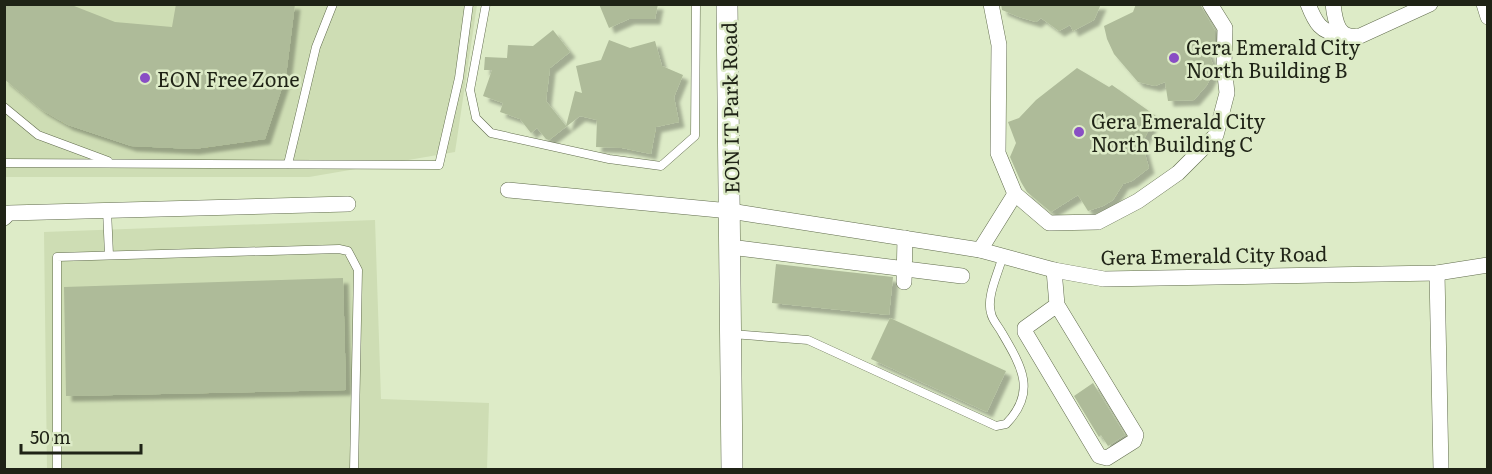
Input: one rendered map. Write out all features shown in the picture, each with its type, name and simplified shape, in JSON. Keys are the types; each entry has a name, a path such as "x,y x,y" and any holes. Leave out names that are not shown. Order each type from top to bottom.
{"street":[{"name":"EON IT Park Road","path":"727,4 732,470"},
{"path":"991,4 999,45 999,153 1015,194 1049,223 1098,222 1138,201 1178,173 1216,135 1227,93 1224,66 1225,28 1210,4"},
{"path":"1308,4 1321,29 1326,33 1341,33 1350,38 1430,4"},
{"path":"1333,4 1335,19 1341,33"},
{"path":"1484,4 1488,17"},
{"name":"Gera Emerald City Road","path":"508,190 730,211 980,250 1054,270 1104,279 1437,273 1488,265"},
{"path":"980,250 1015,194"},
{"path":"4,218 9,213 348,204"},
{"path":"904,275 905,238"},
{"path":"730,247 904,275 962,276"},
{"path":"1054,270 1057,305 1136,435 1134,441 1107,458 1099,456 1025,332 1025,328 1057,305"},
{"path":"1437,273 1441,470"}],"lane":[{"path":"288,164 316,47 333,4"},
{"path":"4,163 439,165 459,78 469,4"},
{"path":"486,4 470,90 476,118 491,133 609,159 661,166 695,136 696,4"},
{"path":"4,107 38,135 115,163"},
{"path":"107,210 109,255"},
{"path":"57,470 57,257 348,251 358,270 354,470"},
{"path":"731,334 808,340 996,426 1006,424 1024,399 1025,388 1022,374 1009,345 991,314 990,302 1003,255"}],"shaded area":[{"name":"EON Free Zone","path":"4,5 477,5 455,152 309,177 5,177"},
{"path":"375,220 381,399 489,403 487,469 47,469 44,232"}],"building":[{"name":"EON Free Zone","path":"4,4 69,4 115,22 172,27 176,4 295,4 286,76 265,139 194,149 131,146 68,125 42,110 4,79"},
{"path":"599,4 658,4 655,19 629,19 609,28"},
{"path":"1001,4 1101,4 1094,20 1073,31 1070,25 1059,31 1041,18 1036,22 1002,10"},
{"name":"Gera Emerald City North Building B","path":"1136,4 1200,4 1215,31 1215,49 1207,50 1215,69 1207,85 1194,100 1168,101 1165,82 1155,86 1138,82 1114,54 1104,26 1133,12"},
{"path":"553,30 570,52 550,68 546,101 566,126 575,91 582,93 576,66 601,60 609,40 630,48 655,41 662,66 683,75 674,97 679,122 656,127 651,154 622,148 596,147 597,120 580,116 549,140 546,139 537,128 531,133 520,119 500,112 503,103 483,96 492,70 484,70 485,57 507,58 508,45 533,46"},
{"name":"Gera Emerald City North Building C","path":"1077,68 1109,87 1112,85 1156,116 1142,143 1149,168 1132,181 1123,184 1113,200 1103,206 1088,211 1078,195 1051,212 1027,192 1021,182 1010,157 1016,143 1008,122 1019,118 1036,100"},
{"path":"776,264 893,277 889,315 772,303"},
{"path":"343,278 346,390 66,396 64,287"},
{"path":"890,318 1006,371 987,412 871,359"},
{"path":"1093,383 1125,435 1108,446 1101,435 1099,437 1074,396"}],"place":[{"name":"Gera Emerald City North Building B","path":"1174,58"},
{"name":"EON Free Zone","path":"145,78"},
{"name":"Gera Emerald City North Building C","path":"1079,132"}]}
